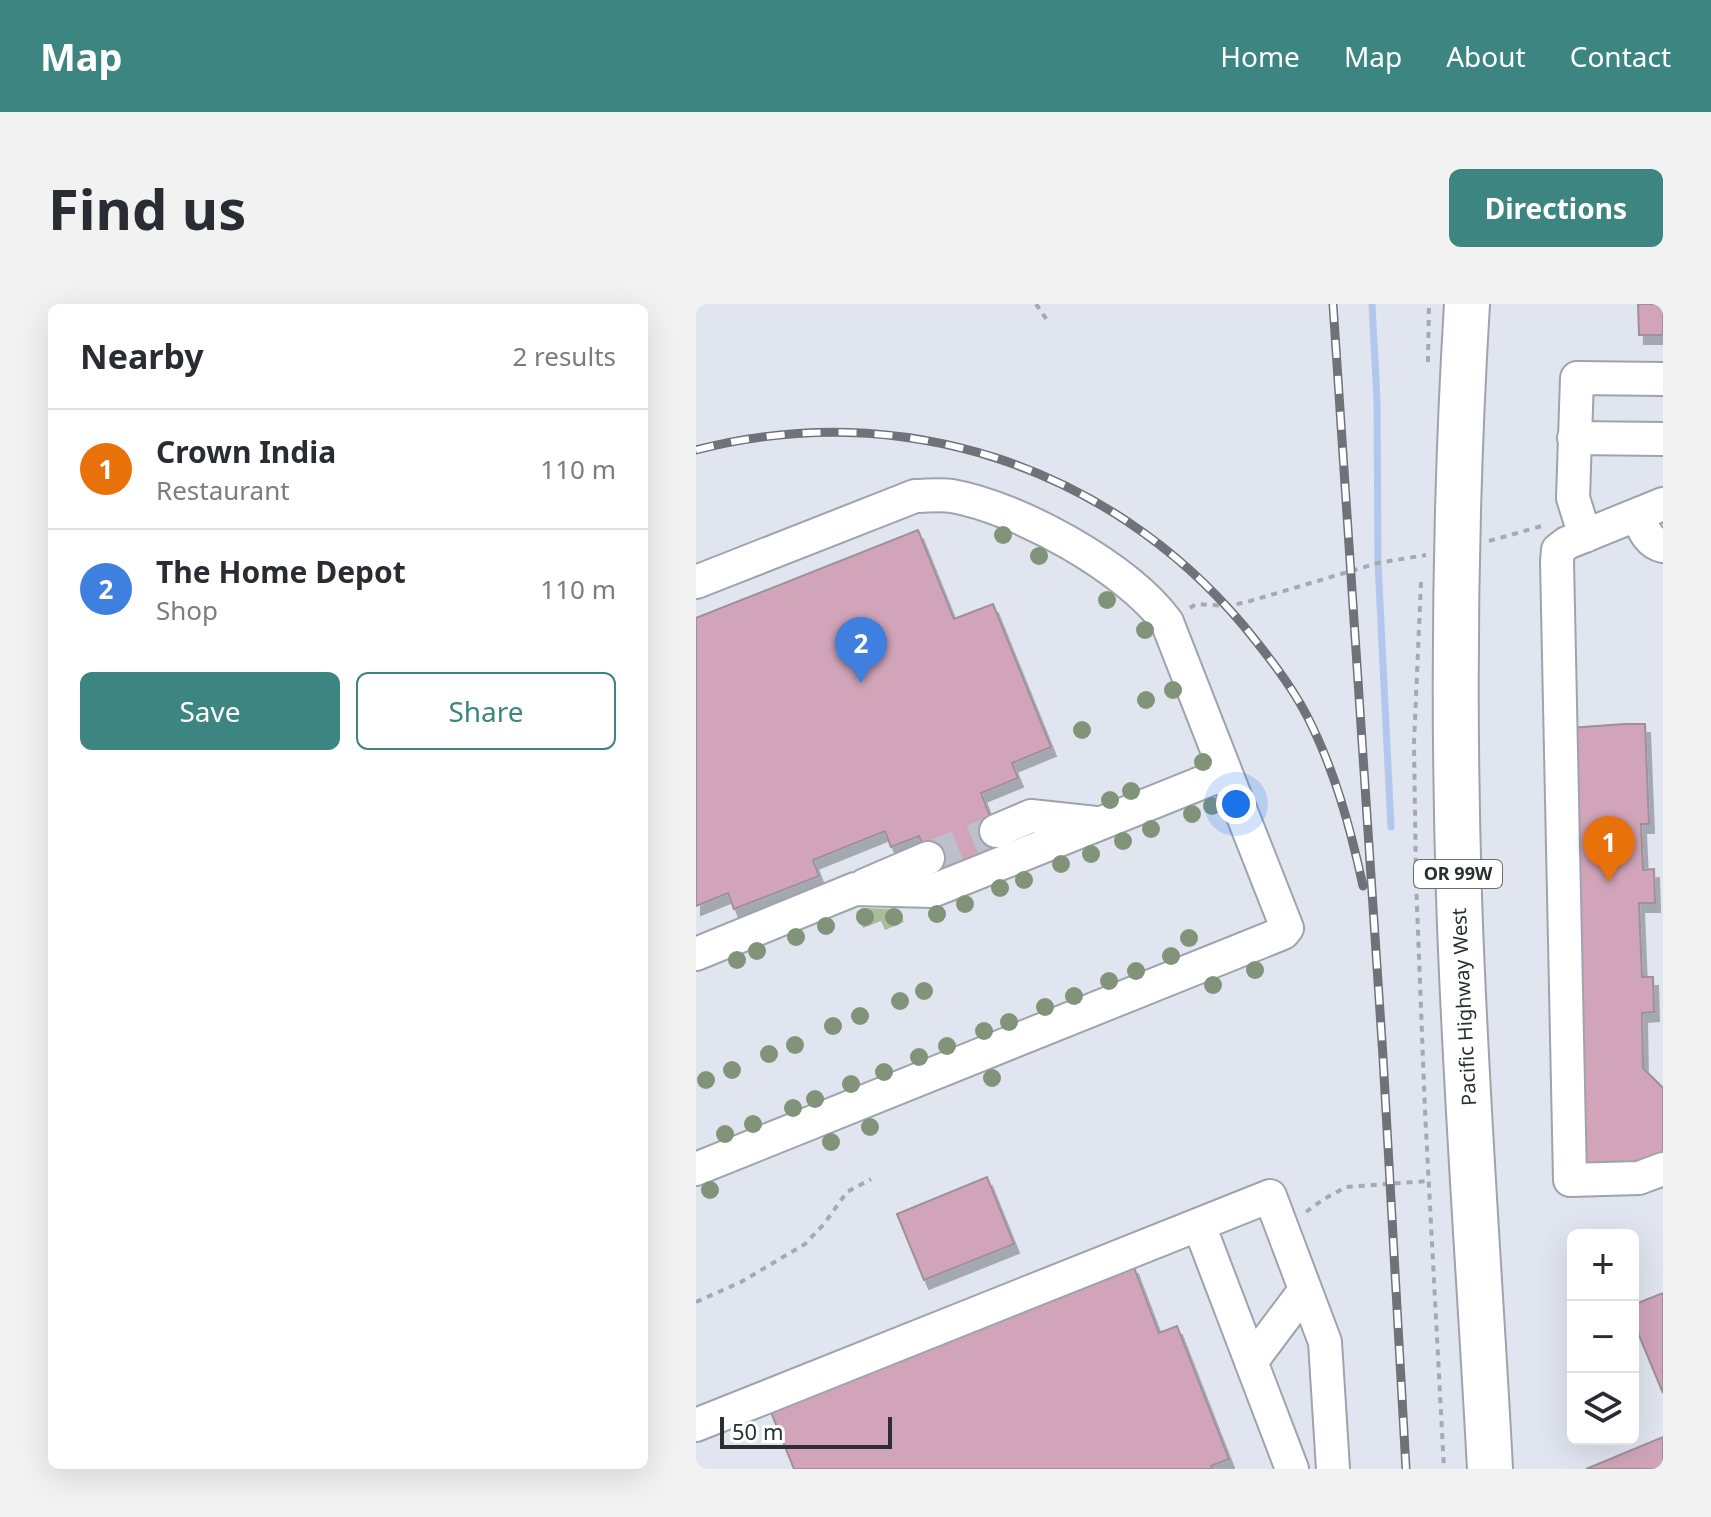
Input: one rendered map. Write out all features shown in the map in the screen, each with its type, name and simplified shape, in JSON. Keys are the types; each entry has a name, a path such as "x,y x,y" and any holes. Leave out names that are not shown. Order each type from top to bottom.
{"highway":[{"name":"Pacific Highway West","path":"1467,304 1461,401 1455,727 1469,1121 1490,1469"}],"lane":[{"path":"1576,539 1573,498 1577,378 1663,379"},
{"path":"1574,438 1663,439"},
{"path":"696,582 915,496 948,495 989,505 1059,537 1125,580 1167,622 1287,924 1287,931 696,1169"},
{"path":"1663,546 1648,537 1650,510 1576,539 1558,550 1557,561 1570,1180 1639,1178 1663,1169"},
{"path":"855,889 932,891 1226,773"},
{"path":"996,831 1031,816 1100,824"},
{"path":"696,954 928,858"},
{"path":"696,1425 1270,1196 1325,1342 1333,1469"},
{"path":"1199,1225 1292,1469"},
{"path":"1251,1362 1305,1290"}],"path":[{"path":"1036,304 1047,320"},
{"path":"1167,622 1196,604 1227,606 1247,602 1378,563 1457,549 1542,526 1576,539"},
{"path":"696,1302 741,1282 805,1244 847,1192 871,1179"},
{"path":"1283,1229 1346,1187 1428,1181"}],"green space":[{"path":"862,908 896,909 904,922 885,930 881,921 863,928 856,912"}],"building":[{"path":"1638,304 1663,304 1663,335 1639,335"},
{"path":"918,530 954,619 993,604 1051,747 1012,763 1018,778 981,793 1002,847 934,874 919,836 891,847 885,831 813,860 819,876 734,909 728,893 696,906 696,618"},
{"path":"1645,724 1649,824 1641,824 1643,870 1654,869 1655,903 1639,903 1642,977 1653,977 1654,1012 1642,1013 1643,1068 1663,1088 1663,1157 1647,1163 1583,1166 1569,728"},
{"path":"987,1177 1014,1244 924,1280 897,1214"},
{"path":"1133,1265 1159,1333 1177,1326 1229,1459 1211,1466 1213,1469 794,1469 771,1412"},
{"path":"1663,1293 1663,1393 1639,1335 1639,1303"},
{"path":"1663,1437 1663,1469 1586,1469"}],"waterway":[{"path":"1372,304 1377,400 1378,563 1391,827"}],"tunnel":[{"path":"928,858 996,831"}],"railway":[{"path":"1333,304 1383,1057 1406,1469"},
{"path":"696,450 772,436 848,432 923,440 995,458 1064,485 1129,523 1189,569 1243,625 1292,690 1316,734 1333,776 1363,886"}],"place":[{"name":"The Home Depot","path":"861,683"},
{"name":"Crown India","path":"1609,882"}]}
